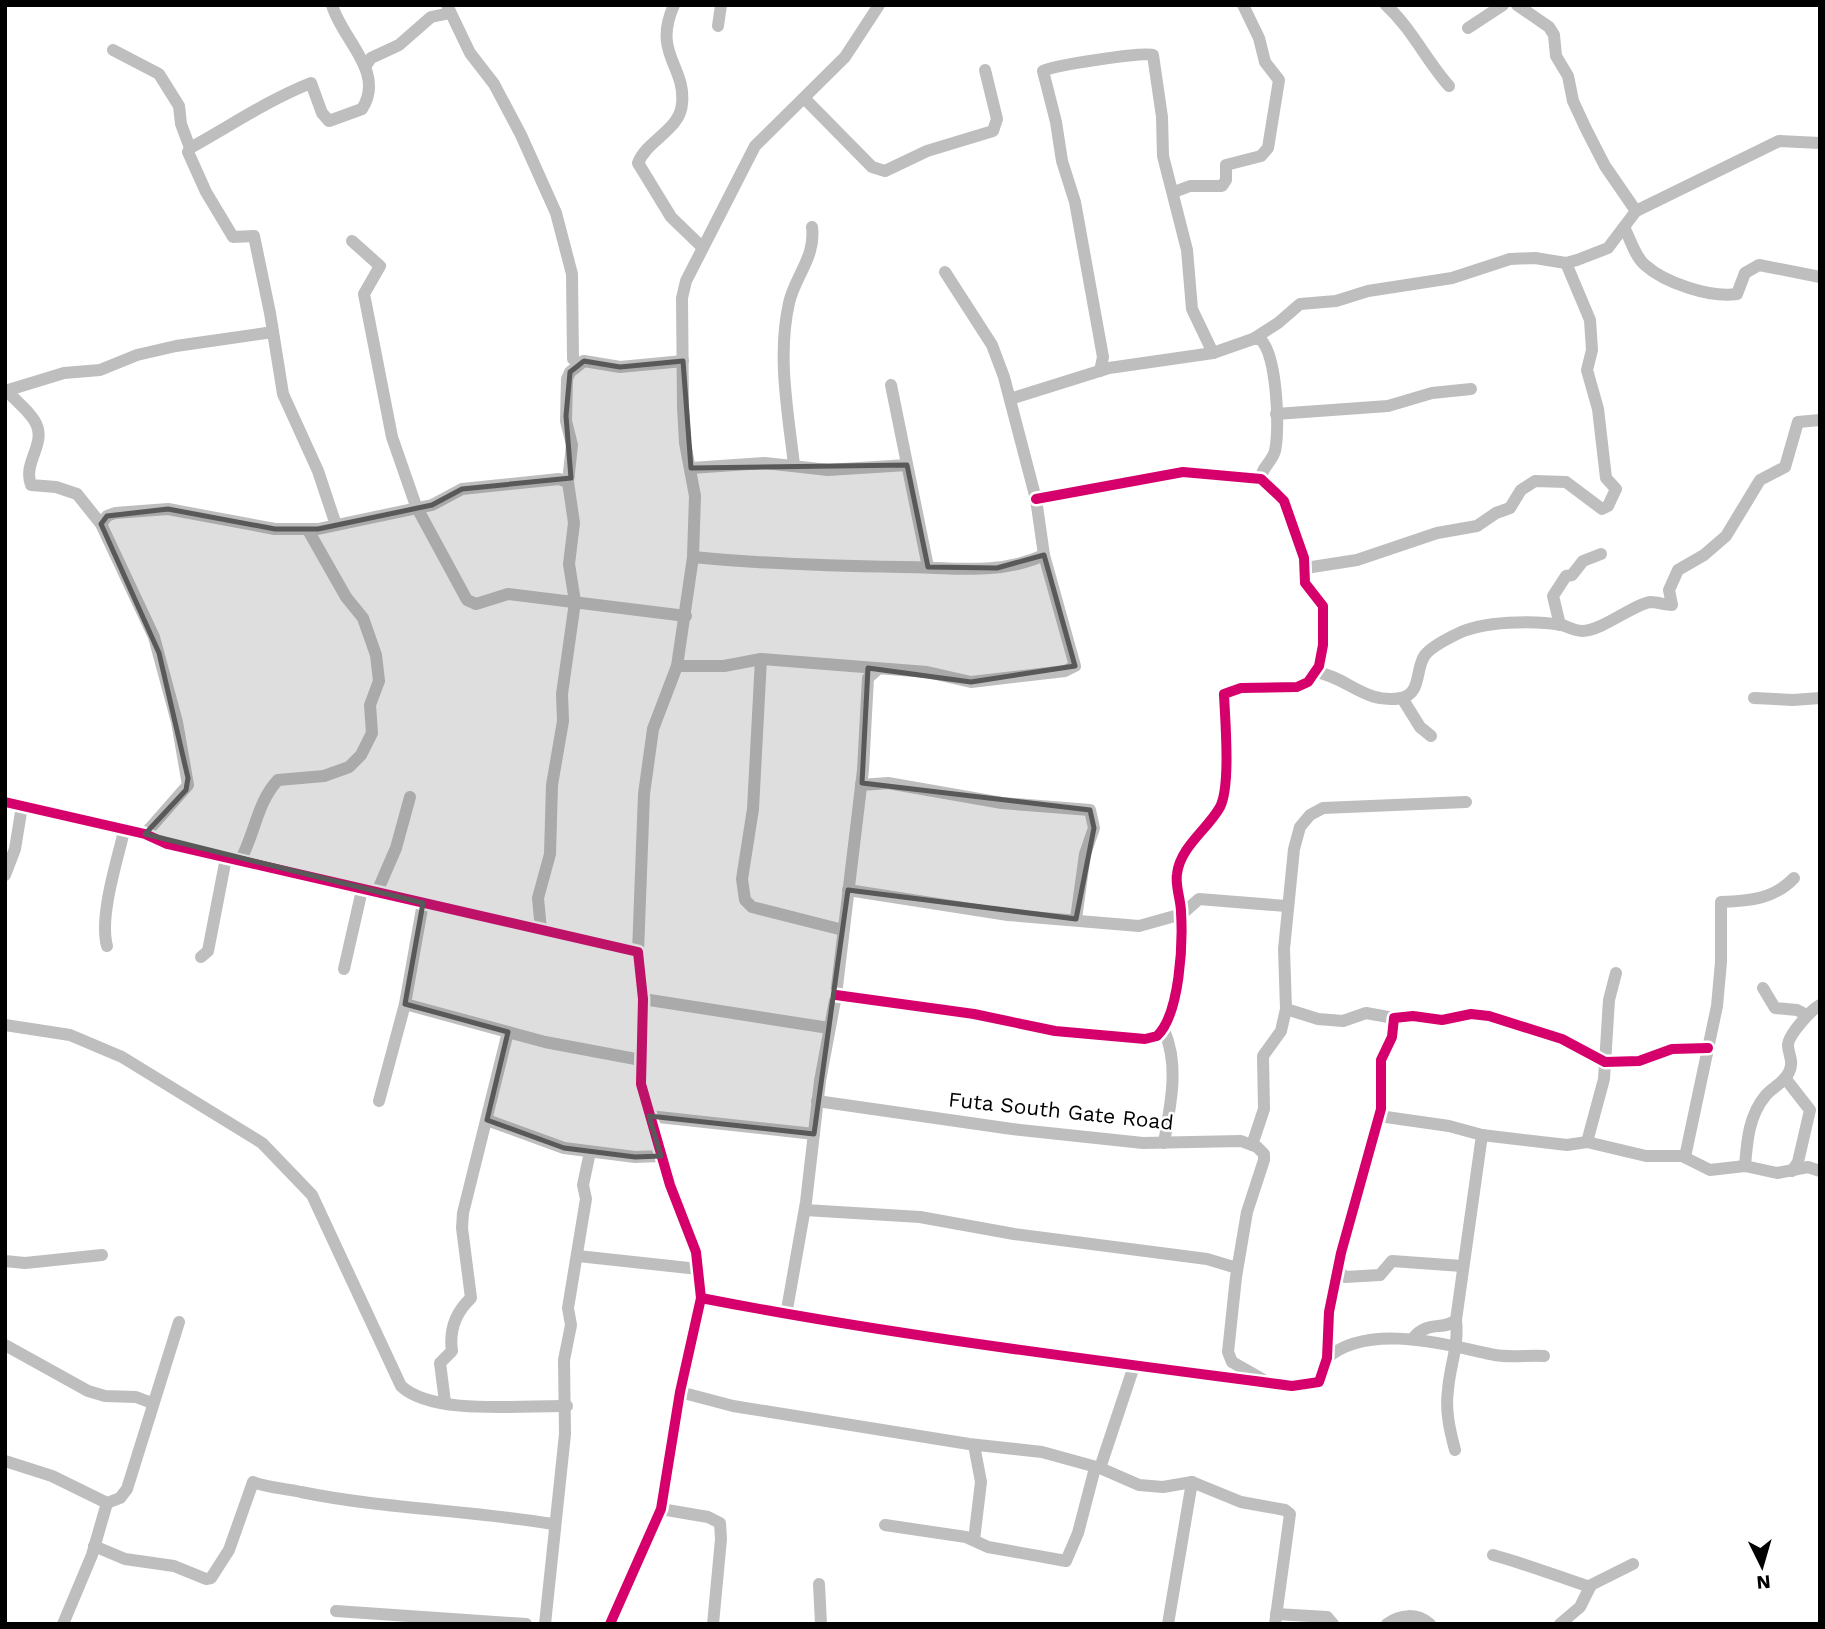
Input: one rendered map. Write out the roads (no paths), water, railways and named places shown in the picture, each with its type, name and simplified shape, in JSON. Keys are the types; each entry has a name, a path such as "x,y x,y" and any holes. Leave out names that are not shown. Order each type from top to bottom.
{"street":[{"path":"190,148 210,139 229,124 311,83 322,113 328,121 362,109 370,96 365,67 335,16 332,5"},
{"path":"674,5 665,30 681,93 680,113 674,124 650,143 638,163 671,217 702,247"},
{"path":"718,26 720,5"},
{"path":"610,1624 660,1508 680,1392 701,1298 691,1237 662,1156 641,1084 643,999 638,952 644,794 652,739 677,666 693,557 695,496 685,443 682,298 694,261 755,146 845,57 879,5"},
{"path":"1174,192 1190,186 1222,186 1226,180 1226,165 1261,156 1268,148 1279,80 1265,62 1259,37 1243,5"},
{"path":"1386,5 1416,38 1434,70 1449,86"},
{"path":"1468,28 1503,5"},
{"path":"1517,5 1549,27 1554,35 1556,55 1568,76 1573,101 1586,129 1605,166 1636,211"},
{"path":"365,67 369,60 399,45 431,16 448,9 470,53 498,91 556,213 572,274 573,356 579,364 584,361 620,367 683,361"},
{"path":"113,50 159,74 179,106 181,124 190,148 188,152 206,192 233,237 254,236 283,394 318,471 336,525"},
{"path":"358,52 380,53"},
{"path":"1100,371 1103,357 1075,202 1062,161 1054,110 1043,71 1050,68 1152,53 1162,117 1163,156 1174,192 1186,250 1192,309 1213,353"},
{"path":"805,99 872,167 886,171 927,151 993,131 997,120 985,70"},
{"path":"1010,399 1100,371 1213,353 1253,339 1278,324 1300,304 1336,301 1368,291 1452,278 1510,259 1535,258 1566,263 1608,248 1636,211 1779,141 1820,143"},
{"path":"794,465 784,379 783,338 789,301 814,245 812,227"},
{"path":"1624,227 1642,263 1682,284 1715,294 1737,295 1745,273 1759,265 1820,277"},
{"path":"352,241 380,266 364,294 392,437 416,506 451,574 471,603 508,594 686,616"},
{"path":"1304,571 1312,566 1374,555 1437,533 1477,526 1510,508 1521,490 1535,481 1566,482 1602,509 1608,506 1616,489 1606,478 1598,409 1587,370 1592,350 1590,320 1566,263"},
{"path":"677,666 724,666 761,659 927,672 971,682 1072,669 1074,657 1044,555 1036,499 1010,399 992,345 945,272"},
{"path":"1261,479 1262,471 1274,454 1276,414 1269,351 1278,324"},
{"path":"145,834 186,790 188,778 177,722 154,637 101,524 77,494 56,486 31,485 29,471 38,446 39,432 34,418 6,391 64,373 100,370 138,355 176,346 273,332"},
{"path":"1253,339 1260,339 1269,351"},
{"path":"541,930 538,898 550,854 552,785 563,720 562,694 575,602 569,564 574,523 568,482 572,445 566,416 568,375 584,361"},
{"path":"891,385 928,567"},
{"path":"1276,414 1388,406 1432,393 1471,389"},
{"path":"1316,673 1330,674 1362,694 1377,699 1402,698 1414,690 1425,655 1462,631 1495,622 1560,625 1583,631 1651,602 1672,605 1669,590 1678,570 1704,555 1726,536 1760,480 1784,467 1798,422 1820,420"},
{"path":"691,468 765,463 828,470 907,465"},
{"path":"835,995 974,1014 1055,1031 1145,1039 1157,1037 1164,1030 1175,997 1182,914 1177,877 1179,867 1223,798 1224,694 1241,688 1297,687 1316,673 1323,645 1324,612 1320,600 1305,583 1304,558 1284,501 1261,479 1183,472 1036,499"},
{"path":"101,524 107,516 116,513 168,509 275,529 308,530 416,506 432,505 470,488 559,479 568,482"},
{"path":"240,861 251,840 260,809 278,780 337,774 361,755 372,733 370,705 379,681 376,655 363,618 346,597 308,530"},
{"path":"1560,625 1553,596 1558,585 1566,576 1572,575 1583,561 1601,554"},
{"path":"693,557 769,565 928,567 953,570 997,568 1044,555"},
{"path":"761,659 753,809 743,879 745,900 752,907 843,930"},
{"path":"857,667 868,678"},
{"path":"786,1315 805,1210 817,1101 835,995 861,786 868,678 878,669"},
{"path":"1402,698 1420,727 1431,736"},
{"path":"1754,698 1820,698"},
{"path":"861,786 888,783 1002,803 1090,810 1094,828 1085,854 1076,919"},
{"path":"377,892 396,848 410,797"},
{"path":"5,802 145,834 167,844 226,858 638,952"},
{"path":"1271,1383 1232,1362 1228,1352 1237,1268 1247,1212 1264,1160 1264,1154 1252,1145 1264,1108 1263,1056 1282,1031 1286,1009 1286,906 1297,835 1316,811 1466,802"},
{"path":"5,875 15,849 22,806"},
{"path":"107,946 105,936 110,894 124,831"},
{"path":"201,957 208,951 226,858"},
{"path":"1685,1157 1720,977 1721,902 1766,898 1780,892 1794,878"},
{"path":"344,969 362,890"},
{"path":"848,890 1009,915 1149,925 1182,914 1199,899 1286,906"},
{"path":"379,1101 405,1004 423,903"},
{"path":"1587,1142 1605,1062 1609,1000 1616,973"},
{"path":"1763,988 1775,1008 1797,1010 1807,1015"},
{"path":"643,999 829,1028"},
{"path":"405,1004 592,1053 641,1060"},
{"path":"1745,1166 1747,1142 1754,1115 1767,1094 1786,1078 1792,1061 1788,1042 1807,1015 1820,1005"},
{"path":"1286,1009 1318,1019 1343,1021 1366,1013 1394,1018 1413,1016 1442,1020 1471,1014 1489,1016 1562,1039 1605,1062 1639,1060 1672,1049 1708,1048"},
{"path":"701,1298 786,1315 1134,1366 1292,1386 1319,1382 1327,1358 1329,1312 1338,1271 1379,1116 1382,1100 1381,1060 1392,1037 1394,1018"},
{"path":"5,1025 70,1035 122,1057 262,1143 312,1195 401,1386 411,1396 445,1402 567,1406"},
{"path":"1164,1030 1171,1048 1173,1079 1164,1143"},
{"path":"445,1402 440,1363 452,1350 451,1329 460,1310 471,1298 461,1228 463,1213 508,1032"},
{"path":"1786,1078 1810,1110 1798,1162 1792,1171"},
{"name":"Futa South Gate Road","path":"817,1101 1012,1129 1164,1143 1241,1141 1252,1145"},
{"path":"649,1116 814,1134"},
{"path":"1379,1116 1448,1126 1482,1135 1567,1144 1587,1142 1646,1156 1685,1157 1710,1170 1745,1166 1777,1173 1808,1167 1820,1171"},
{"path":"487,1120 550,1144 635,1157 662,1156"},
{"path":"1455,1450 1447,1399 1458,1346 1456,1320 1462,1266 1482,1135"},
{"path":"545,1624 567,1406 565,1360 571,1325 568,1312 586,1199 583,1185 590,1152"},
{"path":"805,1210 920,1217 1014,1234 1194,1256 1237,1268"},
{"path":"5,1261 25,1263 102,1255"},
{"path":"578,1256 698,1269"},
{"path":"1338,1271 1345,1277 1368,1278 1385,1273 1392,1261 1462,1266"},
{"path":"1414,1338 1426,1327 1452,1324 1456,1320"},
{"path":"63,1624 94,1546 107,1503 120,1497 127,1489 179,1322"},
{"path":"1327,1358 1346,1346 1371,1340 1414,1338 1433,1345 1458,1346 1498,1355 1544,1356"},
{"path":"5,1345 88,1391 105,1396 136,1397 152,1403"},
{"path":"885,1525 974,1540 988,1547 1066,1560 1078,1533 1134,1366"},
{"path":"680,1392 733,1406 974,1445 1042,1452 1098,1468 1148,1487 1192,1482 1248,1504 1289,1512 1276,1619 1327,1618 1334,1624"},
{"path":"974,1445 981,1482 974,1540"},
{"path":"5,1461 52,1476 107,1503"},
{"path":"94,1546 134,1562 174,1566 206,1579 211,1578 229,1550 253,1482 270,1488 344,1501 485,1513 554,1524"},
{"path":"1168,1624 1192,1482"},
{"path":"660,1508 708,1517 720,1523 721,1539 713,1624"},
{"path":"1493,1556 1521,1562 1590,1587"},
{"path":"1560,1624 1580,1607 1590,1587 1633,1564"},
{"path":"819,1584 821,1624"},
{"path":"336,1611 405,1619 526,1624"},
{"path":"1387,1624 1395,1617 1405,1616 1422,1618 1430,1624"}]}
